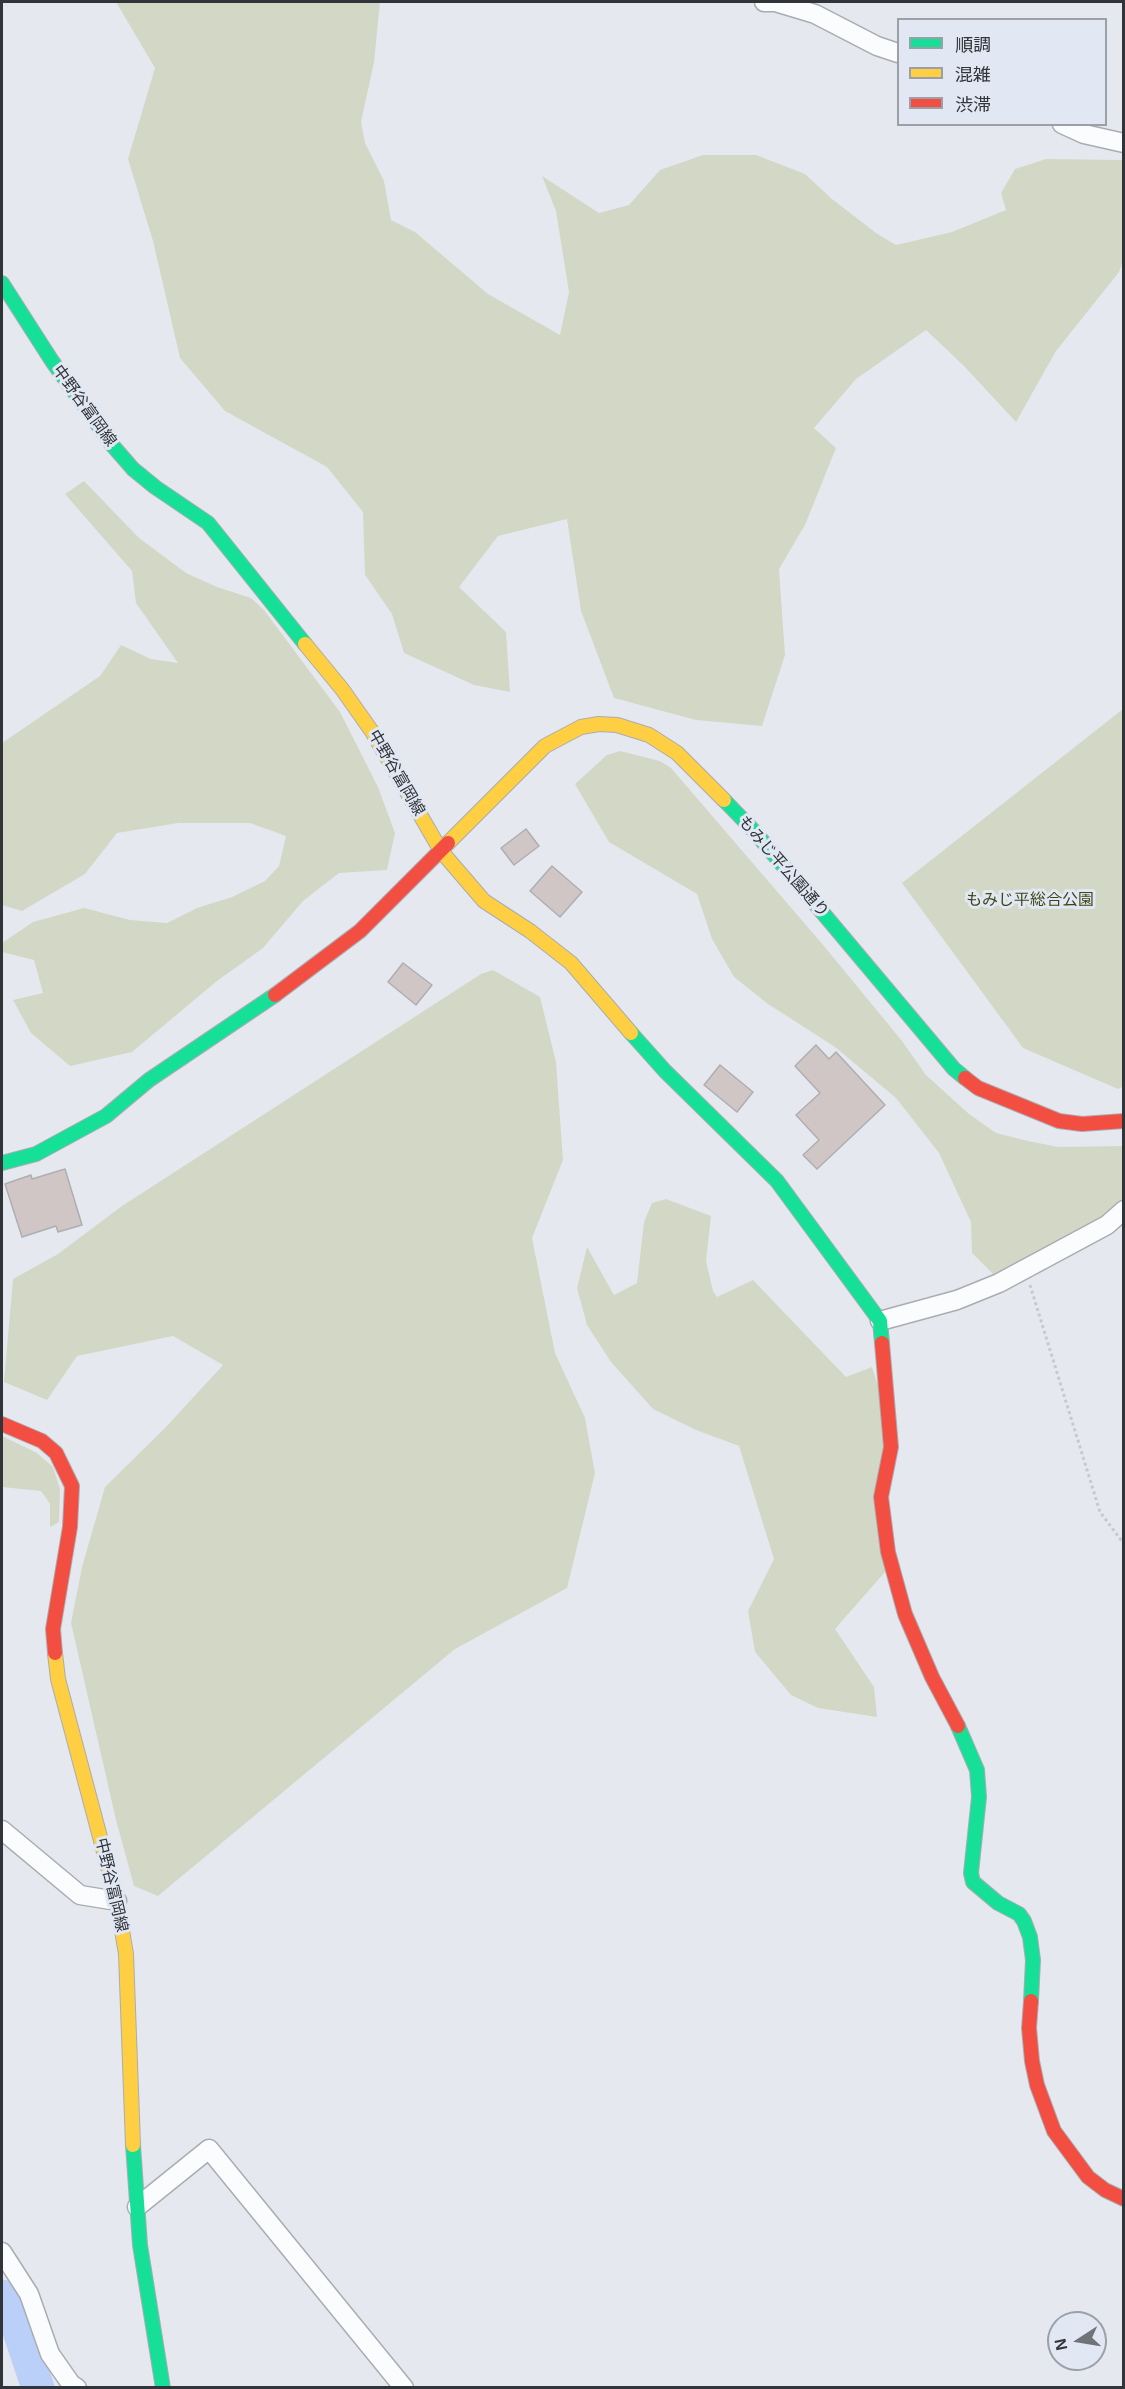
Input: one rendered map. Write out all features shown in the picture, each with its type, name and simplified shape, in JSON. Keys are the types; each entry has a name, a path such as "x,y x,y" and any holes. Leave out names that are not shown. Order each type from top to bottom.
{"street":[{"path":"764,2 775,2 815,14 877,46 897,53"},
{"path":"1066,126 1084,134 1124,143"},
{"name":"中野谷富岡線","path":"2,283 52,361 113,446 155,487 208,523 342,689 373,733 441,851 484,901 530,931 571,963 665,1071 777,1181 880,1321"},
{"name":"もみじ平公園通り","path":"441,851 545,746 560,736 581,727 599,724 617,725 649,735 677,753 754,831 954,1069 978,1088 1059,1122 1083,1124 1124,1121"},
{"path":"2,1163 36,1154 106,1116 149,1080 256,1009 360,931 441,851"},
{"path":"1124,1210 1107,1225 999,1283 957,1300 880,1321 891,1447 881,1497 888,1552 905,1614 977,1770 979,1797 972,1853 973,1882 998,1903 1018,1914 1024,1921 1030,1937 1033,1960 1029,2028 1032,2061 1037,2085 1054,2131 1088,2177 1124,2199"},
{"name":"中野谷富岡線","path":"2,1424 42,1441 56,1453 72,1486 70,1527 53,1629 58,1679 117,1901 126,1954 130,2108 140,2245 164,2388"},
{"path":"2,1830 80,1895 117,1901"},
{"path":"137,2207 209,2149 404,2388"},
{"path":"2,2252 29,2294 50,2354 71,2384 77,2388"}],"path":[{"path":"1025,1269 1100,1512 1124,1544"}],"green space":[{"path":"116,2 380,2 374,62 361,122 365,143 384,181 391,220 415,232 488,294 560,335 569,292 556,211 542,176 599,213 629,205 660,170 703,155 756,155 805,174 832,199 876,233 896,245 952,232 1006,210 1001,193 1015,169 1046,159 1123,160 1123,261 1119,272 1056,351 1016,422 964,366 926,330 856,379 814,428 836,448 805,525 779,569 785,655 762,726 696,720 614,698 581,611 567,519 498,536 459,587 506,632 510,692 474,685 404,653 392,614 365,575 363,512 327,467 225,411 180,358 153,241 128,159 155,68"},
{"path":"84,481 139,538 186,573 217,587 251,598 264,610 340,712 378,787 395,833 387,870 339,873 303,901 263,948 217,981 132,1052 70,1066 31,1033 13,1000 43,993 34,960 2,952 2,943 33,922 84,908 130,920 167,923 197,908 232,897 265,881 279,866 286,836 250,823 178,823 117,833 85,874 22,911 2,905 2,743 100,676 121,645 151,659 178,663 136,603 132,571 65,494"},
{"name":"もみじ平総合公園","path":"1123,709 1124,1086 1118,1089 1023,1048 902,883"},
{"path":"620,751 660,761 671,768 824,946 902,1041 926,1075 969,1114 996,1133 1028,1141 1058,1147 1123,1146 1123,1203 1104,1220 998,1279 972,1253 971,1222 939,1153 896,1098 835,1047 768,1004 734,977 712,939 697,894 609,842 575,784 607,755"},
{"path":"493,970 540,997 556,1062 563,1160 532,1238 555,1353 585,1418 595,1473 567,1588 455,1649 158,1896 134,1886 116,1820 71,1623 82,1567 105,1487 165,1428 223,1365 173,1336 77,1356 47,1400 4,1382 13,1279 58,1254 122,1206 481,974"},
{"path":"666,1199 711,1216 706,1261 713,1291 717,1297 753,1280 846,1377 872,1367 883,1401 885,1572 835,1629 874,1687 877,1717 818,1708 791,1695 755,1652 748,1611 774,1559 739,1446 696,1430 653,1409 611,1362 587,1325 577,1288 587,1247 614,1295 637,1283 644,1222 652,1203"},
{"path":"2,1436 37,1453 53,1467 60,1489 59,1522 50,1527 50,1504 41,1491 2,1487"}],"building":[{"path":"526,829 539,846 514,865 501,848"},
{"path":"552,866 582,892 560,917 530,891"},
{"path":"403,963 432,985 416,1005 388,982"},
{"path":"816,1045 829,1059 836,1052 885,1105 817,1169 803,1155 819,1140 796,1115 820,1093 795,1066"},
{"path":"720,1065 753,1092 737,1112 704,1085"},
{"path":"65,1169 82,1225 58,1232 56,1226 22,1237 5,1184 31,1175 32,1179"}],"waterway":[{"path":"2,2296 17,2325 38,2388"}],"traffic: fast":[{"path":"2,283 52,361 113,446 133,469 155,487 208,523 305,644"},
{"path":"724,800 754,831 954,1069 965,1078"},
{"path":"2,1163 36,1154 106,1116 149,1080 275,995"},
{"path":"631,1033 665,1071 777,1181 880,1321 882,1343"},
{"path":"958,1726 977,1770 979,1797 971,1873 973,1882 998,1903 1019,1914 1024,1921 1030,1937 1033,1960 1031,2001"},
{"path":"133,2145 140,2245 163,2388"}],"traffic: slow":[{"path":"305,644 342,689 373,733 441,851 484,901 530,931 571,963 631,1033"},
{"path":"448,843 545,746 581,727 599,724 617,725 649,735 677,753 724,800"},
{"path":"55,1653 58,1679 117,1901 126,1954 133,2145"}],"traffic: jam":[{"path":"275,995 360,931 448,843"},
{"path":"965,1078 978,1088 1059,1121 1082,1124 1124,1121"},
{"path":"882,1343 891,1447 881,1497 888,1552 905,1614 932,1677 958,1726"},
{"path":"2,1424 42,1441 56,1453 72,1486 70,1527 53,1629 55,1653"},
{"path":"1031,2001 1029,2028 1032,2061 1037,2085 1054,2131 1088,2177 1105,2190 1124,2199"}]}
